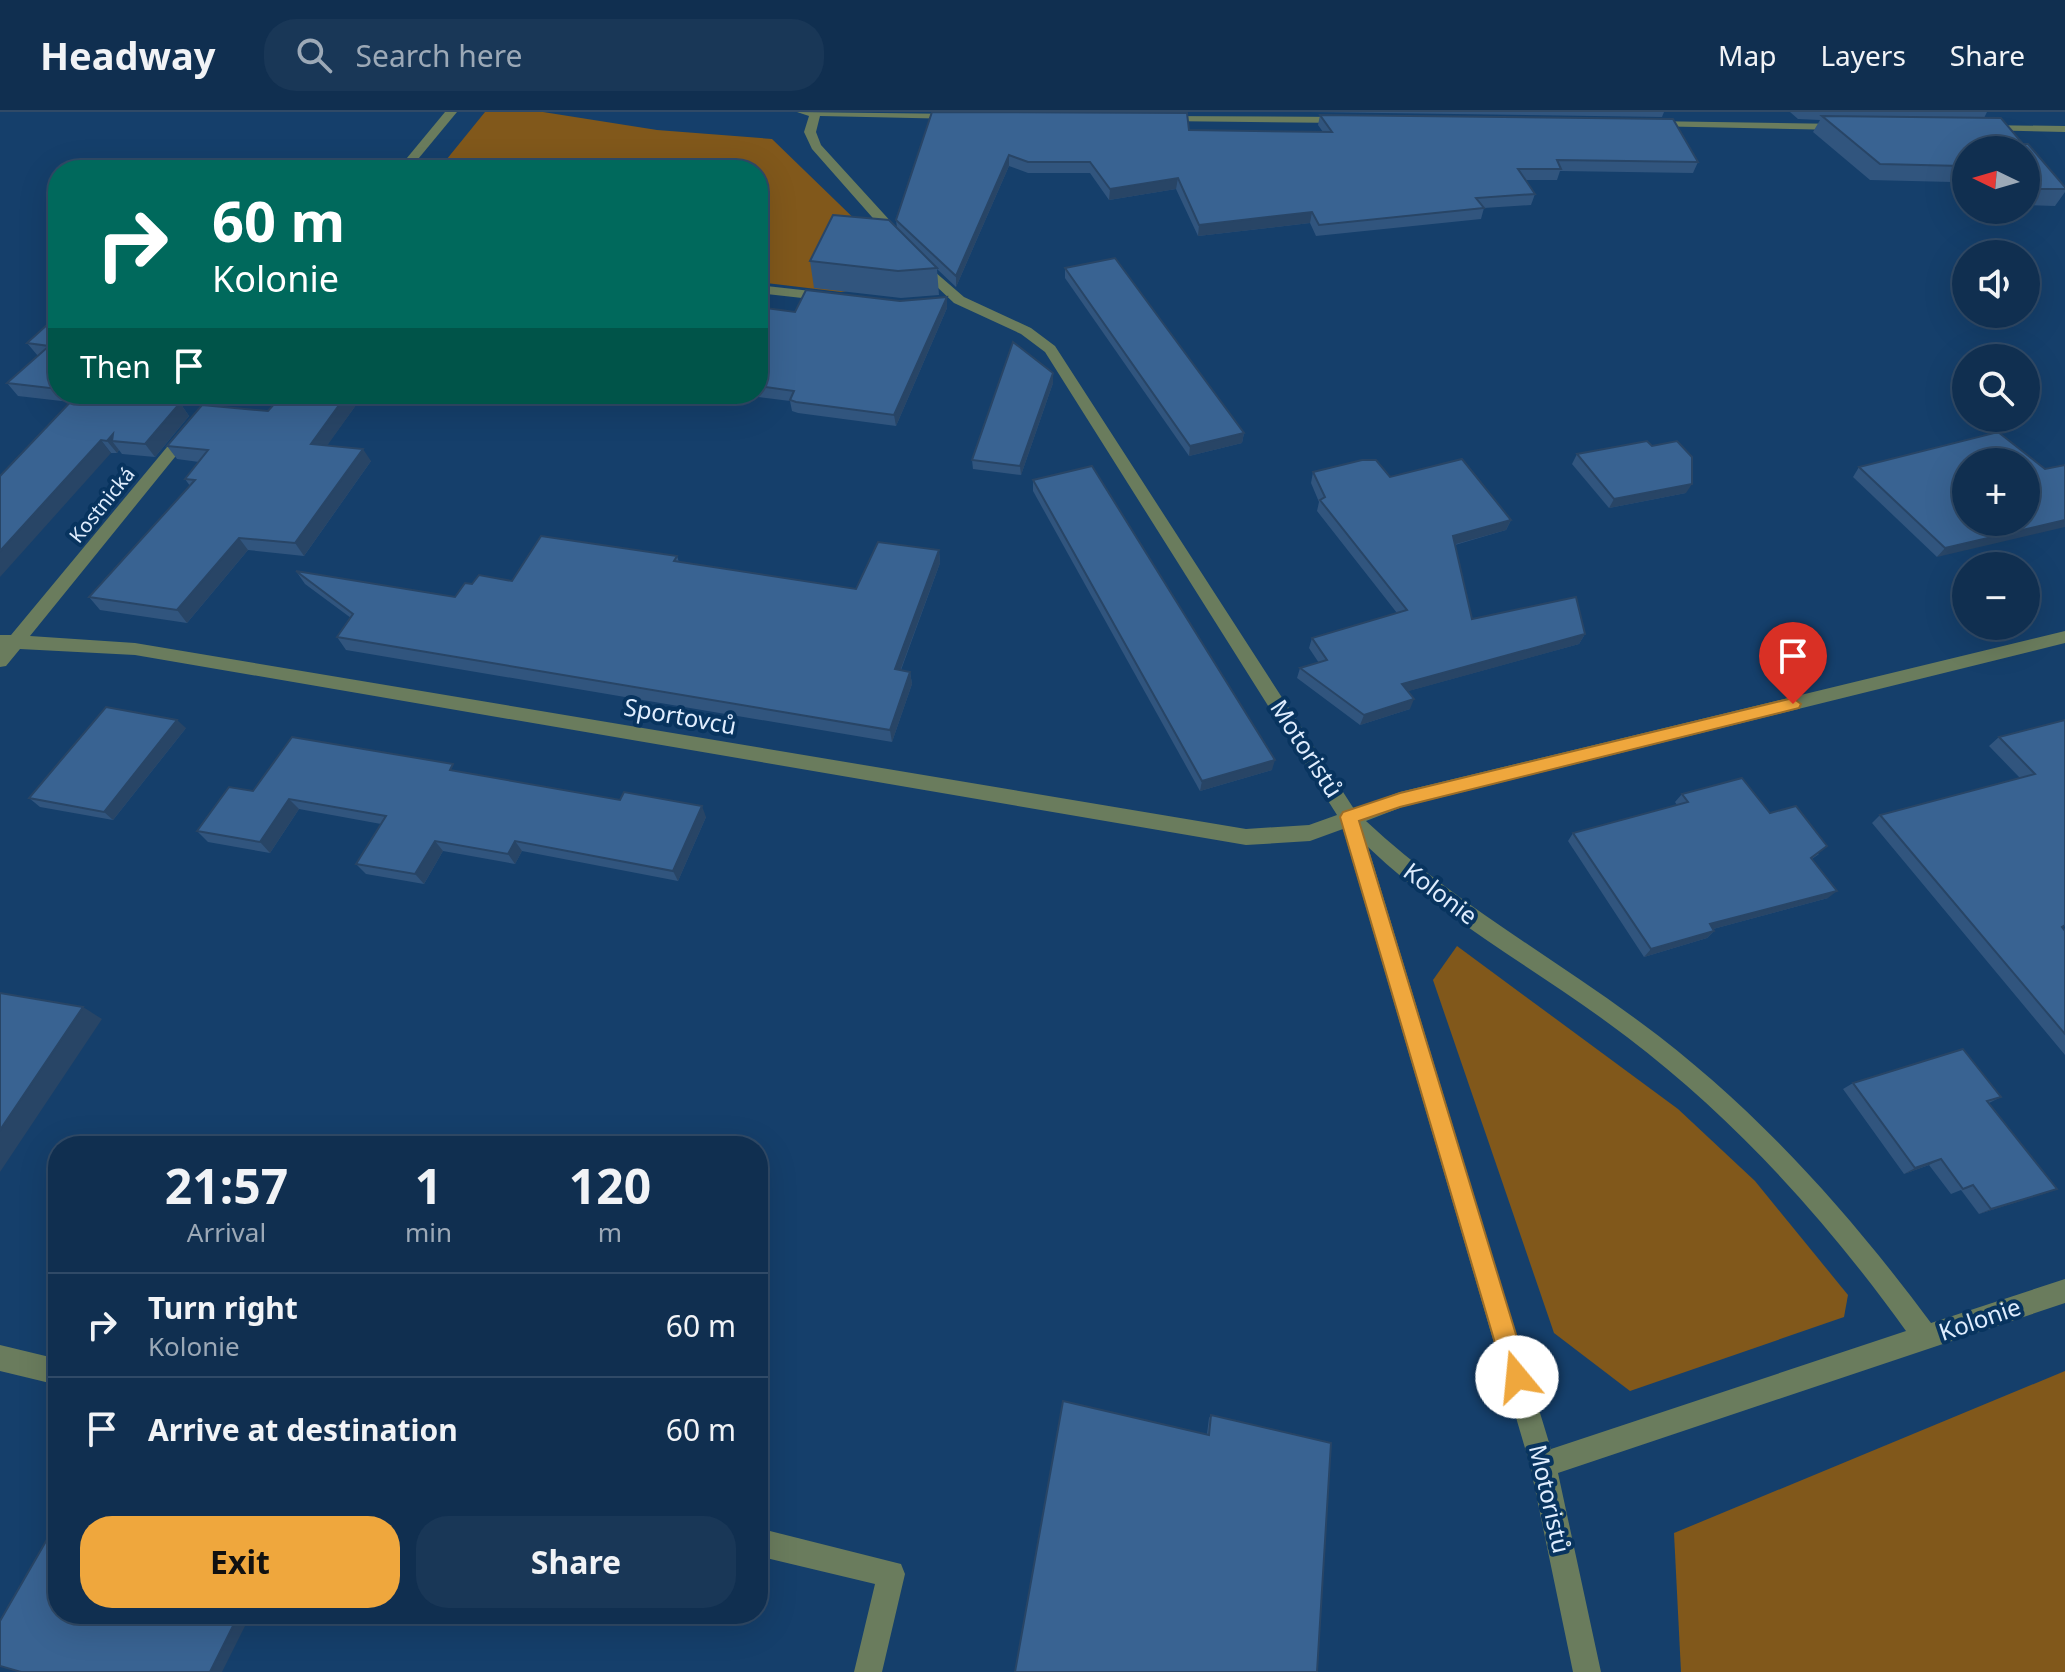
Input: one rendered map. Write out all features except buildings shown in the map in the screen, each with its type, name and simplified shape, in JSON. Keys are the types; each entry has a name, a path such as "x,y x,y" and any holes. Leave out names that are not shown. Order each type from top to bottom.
{"street":[{"path":"411,160 451,112"},
{"path":"803,112 968,116"},
{"name":"Motoristů","path":"815,113 810,132 816,146 951,302 1026,331 1050,349 1349,817 1543,1465 1587,1672"},
{"path":"1143,118 1255,116 1367,121"},
{"path":"1636,124 1859,127"},
{"path":"1970,128 2065,129"},
{"path":"768,290 837,298"},
{"name":"Kostnická","path":"0,661 8,642 210,404"},
{"path":"1349,817 1400,800 2065,637"},
{"name":"Sportovců","path":"8,642 163,653 1246,837 1310,833 1349,817"},
{"name":"Kolonie","path":"1349,817 1428,888 1659,1049 1736,1114 1824,1203 1876,1266 1927,1339 2065,1291"},
{"path":"1543,1465 1927,1339"},
{"path":"0,1358 48,1370"},
{"path":"768,1544 891,1574 868,1672"}],"shaded area":[{"path":"485,112 543,112 657,130 772,139 869,233 873,287 841,292 768,283 768,160 446,160"},
{"path":"1457,946 1678,1109 1755,1181 1848,1295 1844,1317 1630,1391 1554,1333 1433,980"},
{"path":"2065,1371 2065,1672 1681,1672 1674,1533"}],"route":[{"path":"1517,1377 1349,817 1400,800 1793,704"}]}
